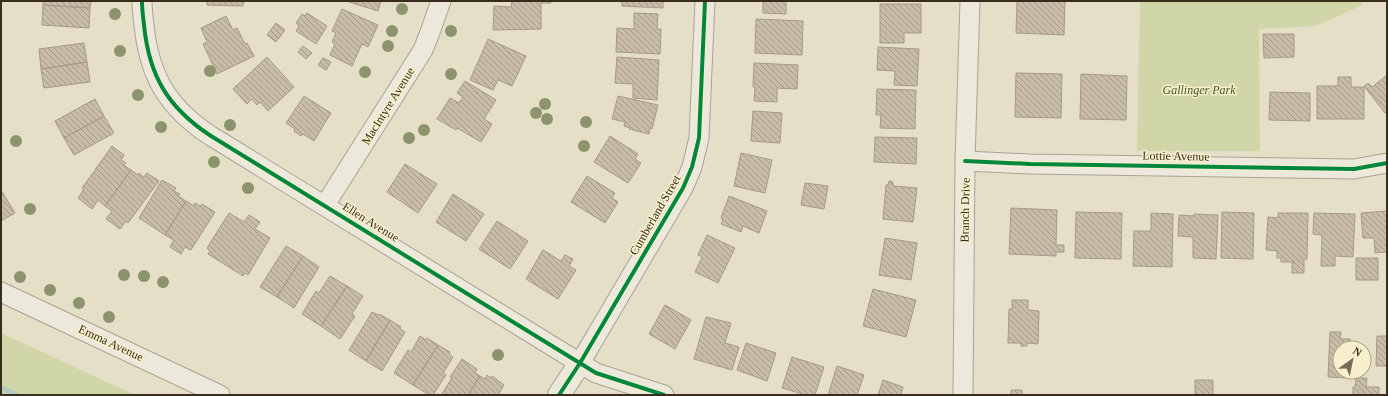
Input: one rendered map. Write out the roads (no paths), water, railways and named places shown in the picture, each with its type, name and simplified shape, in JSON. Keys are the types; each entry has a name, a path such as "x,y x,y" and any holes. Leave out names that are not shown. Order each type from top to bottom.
{"street":[{"name":"Ellen Avenue","path":"142,1 146,44 156,78 165,93 192,123 596,373 664,395"},
{"name":"MacIntyre Avenue","path":"325,205 423,50 430,35 440,1"},
{"name":"Cumberland Street","path":"559,395 580,363 683,188 692,167 699,138 705,1"},
{"name":"Branch Drive","path":"963,395 965,161 970,1"},
{"name":"Lottie Avenue","path":"965,161 1030,164 1354,169 1387,163"},
{"name":"Emma Avenue","path":"1,292 220,395"}],"waterway":[{"path":"1,388 16,395"}],"park label":[{"name":"Gallinger Park","path":"1199,90"}]}
